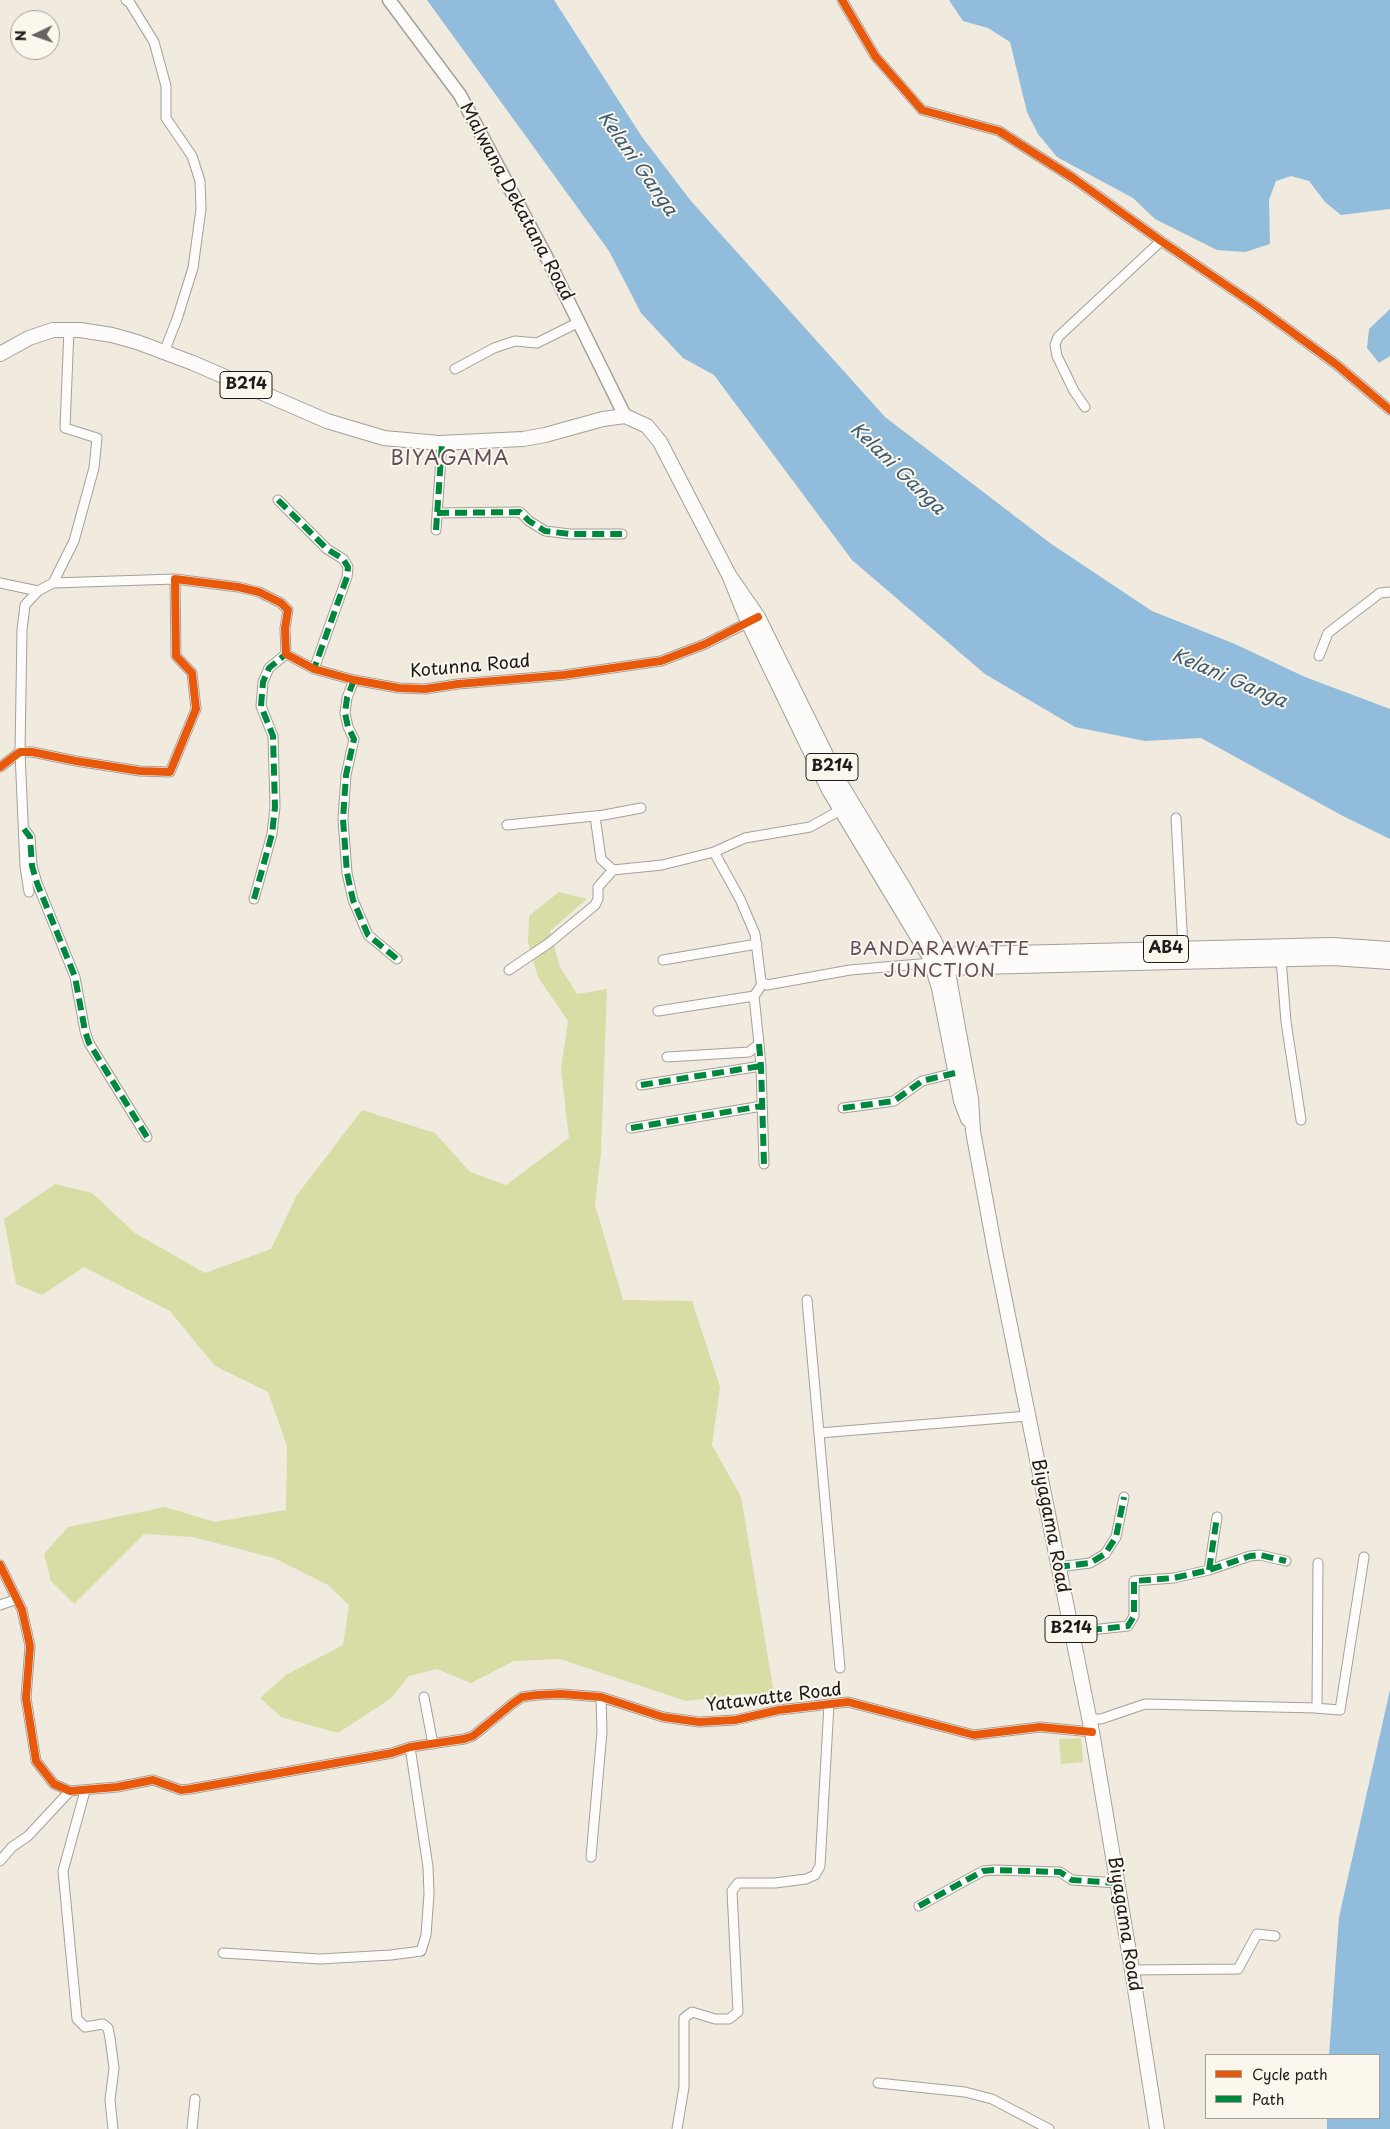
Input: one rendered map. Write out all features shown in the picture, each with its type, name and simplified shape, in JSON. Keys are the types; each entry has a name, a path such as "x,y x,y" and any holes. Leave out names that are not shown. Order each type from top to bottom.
{"main road":[{"name":"Malwana Dekatana Road","path":"389,0 460,95 548,260 625,416"},
{"name":"B214","path":"0,354 39,334 69,329 112,335 164,352 327,421 384,438 442,443 523,439 603,419 625,416 647,426 660,442 753,620 785,669 827,757 846,807 937,962"},
{"name":"AB4","path":"937,962 1183,955 1332,945 1390,950"},
{"name":"AB4","path":"1183,955 1281,959 1333,958 1390,962"},
{"name":"Biyagama Road","path":"937,962 955,1073 961,1101 973,1131"},
{"name":"Biyagama Road","path":"937,962 971,1099 973,1131 1090,1726 1118,1883 1157,2129"}],"street":[{"path":"126,0 130,3 154,42 166,86 166,118 192,156 200,182 201,208 193,268 177,319 164,352"},
{"path":"842,0 875,56 922,110 999,131 1073,178 1161,241 1255,304 1337,366 1390,410"},
{"path":"1085,407 1074,391 1057,356 1055,345 1058,337 1161,241"},
{"path":"455,369 494,348 515,341 537,343 578,322"},
{"path":"53,583 74,542 94,468 97,438 65,428 69,329"},
{"path":"436,530 442,443"},
{"path":"278,500 327,550 343,559 348,567 347,577 314,669"},
{"path":"437,513 520,512 529,521 545,531 570,534 622,534"},
{"path":"0,767 20,752 32,752 140,771 170,772 196,710 192,673 176,656 175,579"},
{"path":"29,892 25,868 20,752 22,630 25,605 38,592 53,583 175,579 238,587 259,592 281,603 288,610 285,628 286,654 269,668 263,682 261,706 273,736 275,807 272,834 254,899"},
{"path":"0,583 38,592"},
{"path":"1319,656 1328,632 1380,593 1390,592"},
{"name":"Kotunna Road","path":"286,654 314,669 354,680 399,688 426,688 620,668 661,660 682,654 753,620"},
{"path":"354,680 347,698 345,713 348,727 354,739 346,775 343,818 347,873 353,900 368,935 397,959"},
{"path":"508,970 550,943 595,905 598,899 598,887 613,870 662,865 714,852 745,838 810,827 846,807"},
{"path":"507,825 595,816 641,808"},
{"path":"595,816 602,859 613,870"},
{"path":"1176,818 1183,955"},
{"path":"24,829 30,837 32,866 37,884 75,977 84,1031 147,1137"},
{"path":"714,852 740,899 756,934 761,981 767,985 850,970 937,962"},
{"path":"663,960 757,944"},
{"path":"1281,959 1286,1022 1301,1120"},
{"path":"763,982 754,996 761,1066 764,1164"},
{"path":"658,1010 754,996"},
{"path":"668,1057 749,1052 758,1044"},
{"path":"641,1085 761,1066"},
{"path":"843,1108 894,1101 922,1081 955,1073"},
{"path":"631,1128 762,1106"},
{"path":"806,1300 840,1668"},
{"path":"819,1433 1028,1416"},
{"path":"1058,1567 1090,1563 1105,1554 1116,1537 1124,1497"},
{"path":"1208,1570 1217,1517"},
{"path":"1072,1632 1128,1626 1134,1616 1134,1582 1174,1578 1208,1570 1250,1556 1260,1555 1286,1561"},
{"name":"Yatawatte Road","path":"70,1791 117,1787 153,1780 180,1790 190,1789 356,1760 392,1753 410,1747 464,1739 473,1736 522,1698 537,1694 601,1697 663,1717 699,1722 735,1720 778,1710 848,1702 974,1735 1040,1728 1090,1726 1101,1719 1145,1704 1340,1710 1364,1557"},
{"path":"1314,1708 1317,1708 1318,1564"},
{"path":"0,1565 22,1610 30,1646 26,1698 36,1761 54,1784 70,1791 28,1836 12,1847 0,1861"},
{"path":"0,1605 17,1599"},
{"path":"424,1697 433,1744"},
{"path":"591,1857 602,1732 601,1697"},
{"path":"677,2129 684,2088 684,2018 692,2012 715,2019 729,2019 738,2012 732,1891 738,1883 775,1883 806,1879 815,1875 820,1866 829,1704"},
{"path":"223,1953 320,1959 391,1955 422,1951 426,1935 428,1868 410,1747"},
{"path":"85,1791 63,1871 77,2019 85,2027 103,2024 108,2028 114,2068 110,2100 113,2129"},
{"path":"920,1906 983,1871 1060,1872 1072,1880 1118,1883"},
{"path":"1132,1970 1238,1969 1257,1934 1275,1936"},
{"path":"878,2083 965,2092 992,2099 1049,2129"},
{"path":"192,2129 195,2099"}],"green space":[{"path":"559,892 587,899 550,931 560,967 577,994 607,989 601,1152 595,1205 623,1300 692,1301 720,1387 712,1445 741,1497 774,1694 742,1694 686,1701 560,1659 514,1661 471,1683 437,1669 409,1676 390,1699 338,1733 281,1717 260,1698 286,1675 343,1645 349,1605 328,1585 274,1558 193,1537 144,1534 74,1604 51,1581 44,1554 68,1527 165,1507 215,1522 286,1510 287,1446 268,1392 215,1366 170,1311 84,1267 42,1295 16,1284 4,1219 55,1184 92,1193 135,1233 205,1273 271,1249 297,1195 362,1110 435,1133 470,1172 506,1185 569,1138 561,1069 568,1021 538,977 528,942 529,916"},
{"path":"1081,1738 1083,1762 1061,1764 1059,1739"}],"water":[{"name":"Kelani Ganga","path":"427,0 554,0 642,137 691,201 885,417 1050,543 1152,611 1235,644 1305,677 1390,709 1390,839 1341,815 1201,738 1145,741 1075,727 985,674 852,560 714,375 683,358 641,313 609,251"},
{"path":"949,0 1390,0 1390,209 1341,215 1325,202 1309,181 1291,176 1276,181 1269,200 1270,244 1245,252 1217,250 1155,219 1133,198 1057,157 1038,134 1027,112 1010,42 988,28 963,21"},
{"path":"1390,309 1390,356 1379,363 1367,348 1369,329"},
{"path":"1390,1690 1390,2129 1327,2129 1327,2119 1380,2119 1380,2054 1329,2054 1339,1917"}],"marked path":[{"path":"436,530 442,443"},
{"path":"278,500 327,549 343,559 348,567 347,577 314,669"},
{"path":"437,513 520,512 529,521 545,531 570,534 622,534"},
{"path":"254,899 272,834 275,807 273,736 261,706 263,682 269,668 286,654"},
{"path":"354,680 347,698 345,713 348,727 354,739 346,775 343,819 347,873 353,900 368,935 397,959"},
{"path":"24,829 30,837 32,866 37,883 75,977 89,1043 147,1137"},
{"path":"759,1044 764,1164"},
{"path":"641,1085 761,1066"},
{"path":"843,1108 894,1101 922,1081 955,1073"},
{"path":"631,1128 762,1106"},
{"path":"1058,1567 1090,1563 1105,1554 1116,1537 1124,1497"},
{"path":"1209,1570 1217,1517"},
{"path":"1072,1632 1128,1626 1134,1616 1134,1581 1174,1578 1209,1570 1250,1556 1260,1555 1286,1561"},
{"path":"919,1906 983,1871 1060,1872 1072,1880 1118,1883"}],"cycle path":[{"path":"842,0 875,56 922,110 999,131 1073,178 1255,305 1337,365 1390,410"},
{"path":"0,767 20,752 32,752 140,771 170,772 196,709 192,673 176,656 175,579 238,587 259,592 281,603 288,610 285,628 286,654 314,669 354,680 399,688 425,689 458,684 564,675 661,661 705,644 758,617"},
{"path":"0,1565 22,1610 30,1646 26,1698 36,1761 54,1784 70,1791 117,1787 153,1780 181,1790 190,1789 392,1753 410,1747 464,1739 473,1736 522,1697 537,1695 561,1694 601,1697 663,1717 699,1722 735,1720 779,1710 848,1702 974,1735 1040,1727 1092,1732"}],"district":[{"name":"BIYAGAMA","path":"450,459"},
{"name":"BANDARAWATTE JUNCTION","path":"940,961"}]}
